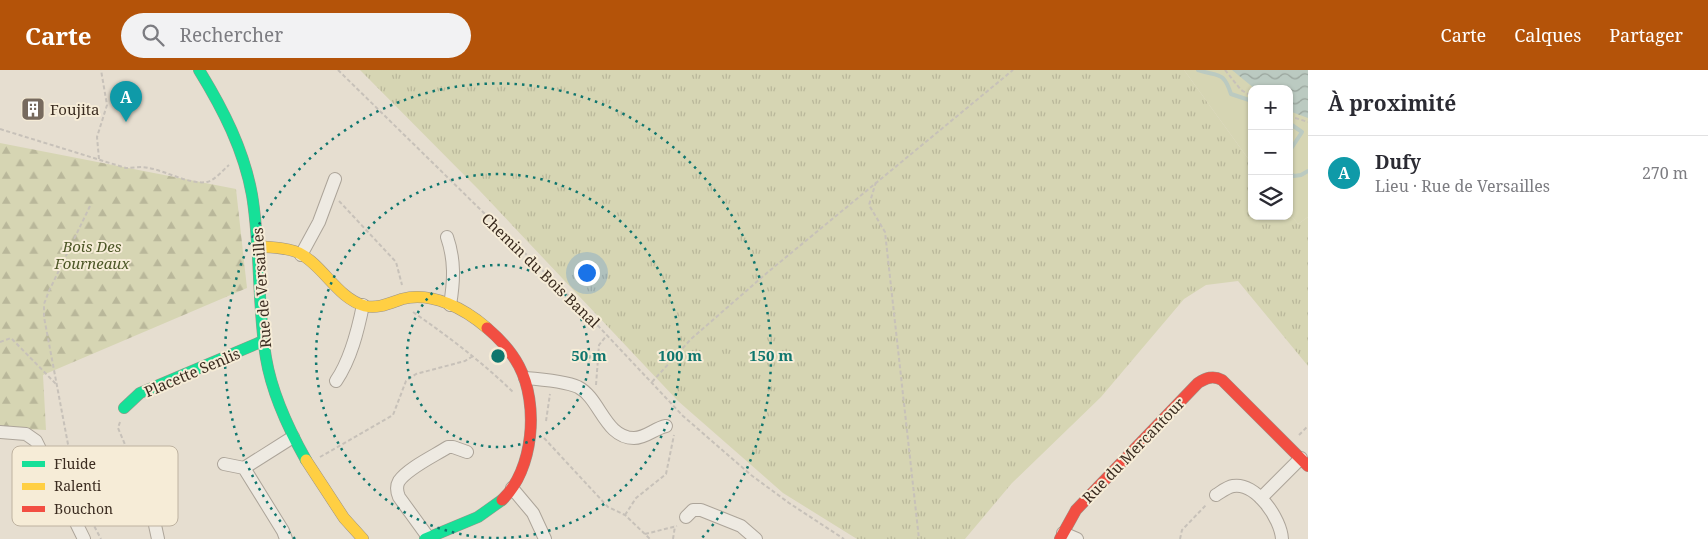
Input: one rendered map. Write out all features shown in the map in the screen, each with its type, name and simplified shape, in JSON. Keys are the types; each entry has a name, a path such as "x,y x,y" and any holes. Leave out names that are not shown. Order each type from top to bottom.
{"street":[{"name":"Rue de Versailles","path":"199,70 224,113 242,154 252,194 258,246 259,294 263,341 274,389 293,437 307,464 351,533 363,539"},
{"path":"301,254 319,222 336,179"},
{"path":"447,237 451,248 454,270 450,305"},
{"path":"258,246 301,254 345,295 363,305 375,308 414,298 429,298 450,305 478,322 499,339 514,356 525,378 530,416 528,453 512,488 488,511 427,538 399,497 397,491 399,481 410,471 448,447 467,452"},
{"path":"336,381 342,372 353,342 363,305"},
{"name":"Placette Senlis","path":"124,408 140,393 263,341"},
{"name":"Rue du Mercantour","path":"1077,539 1062,536 1076,510 1198,383 1212,376 1222,380 1304,462"},
{"path":"525,378 578,387 586,394 618,434 627,437 643,437 660,427 670,427"},
{"path":"0,432 19,433 31,437 38,446"},
{"path":"224,464 244,468 293,437"},
{"path":"1261,498 1304,462"},
{"path":"244,468 286,539"},
{"path":"1216,495 1232,486 1246,487 1261,498 1278,520 1282,539"},
{"path":"512,488 533,513 545,539"},
{"path":"686,517 694,510 701,510 741,526 756,539"},
{"path":"78,526 84,539"},
{"path":"155,526 158,539"}],"path":[{"path":"99,159 97,137 107,105 101,70"},
{"name":"Chemin du Bois Banal","path":"338,70 607,335 683,416 752,475 789,503 844,539"},
{"path":"652,382 692,339 876,182 1013,70"},
{"path":"1225,70 1241,90 1248,94"},
{"path":"1293,117 1308,122"},
{"path":"0,129 126,168 147,167 184,179 207,182 242,154"},
{"path":"876,182 869,205 885,232 919,539"},
{"path":"68,446 44,317 44,304 90,206"},
{"path":"596,384 599,345 607,335"},
{"path":"0,342 11,338 57,385"},
{"path":"307,464 393,414 406,381 416,374 465,361 473,356"},
{"path":"545,424 553,382"},
{"path":"124,408 118,428 126,446"},
{"path":"625,515 636,498 666,474 670,427"},
{"path":"543,435 608,507 625,515 650,539"},
{"path":"1180,539 1182,530 1216,495"},
{"path":"645,534 684,524 686,517"},
{"path":"94,526 101,539"},
{"path":"673,539 675,526"}],"green space":[{"path":"360,70 1184,70 1248,158 1248,220 1293,220 1293,218 1298,224 1308,217 1308,366 1238,281 1206,285 1184,299 1101,397 1012,483 965,539 857,539 783,493 678,401 479,190"},
{"path":"1184,70 1308,70 1308,217 1298,224 1293,218 1293,85 1248,85 1248,158"},
{"name":"Bois Des Fourneaux","path":"0,143 236,189 247,288 43,375 46,430 0,428"}],"water":[{"path":"1232,70 1308,70 1308,118 1293,112 1293,85 1250,85"}],"waterway":[{"path":"1198,70 1219,76 1225,81 1231,94 1248,100"},
{"path":"1293,126 1302,132 1293,146"},
{"path":"1292,175 1301,175 1308,171"}],"traffic: fast":[{"path":"199,70 232,130 244,162 255,215 261,317 266,358 272,385 293,436 306,460"},
{"path":"124,408 140,393 263,341"},
{"path":"425,539 478,517 502,500"}],"traffic: slow":[{"path":"258,246 299,253 316,266 346,296 365,306 379,306 402,299 425,297 448,303 469,314 487,328"},
{"path":"306,460 344,518 363,539"}],"traffic: jam":[{"path":"487,328 505,346 519,366 525,381 531,417 527,454 521,472 513,487 502,500"},
{"path":"1060,539 1076,510 1198,383 1213,377 1222,380 1308,466"}],"place":[{"name":"Foujita","path":"33,109"},
{"name":"Dufy","path":"126,122"}]}
